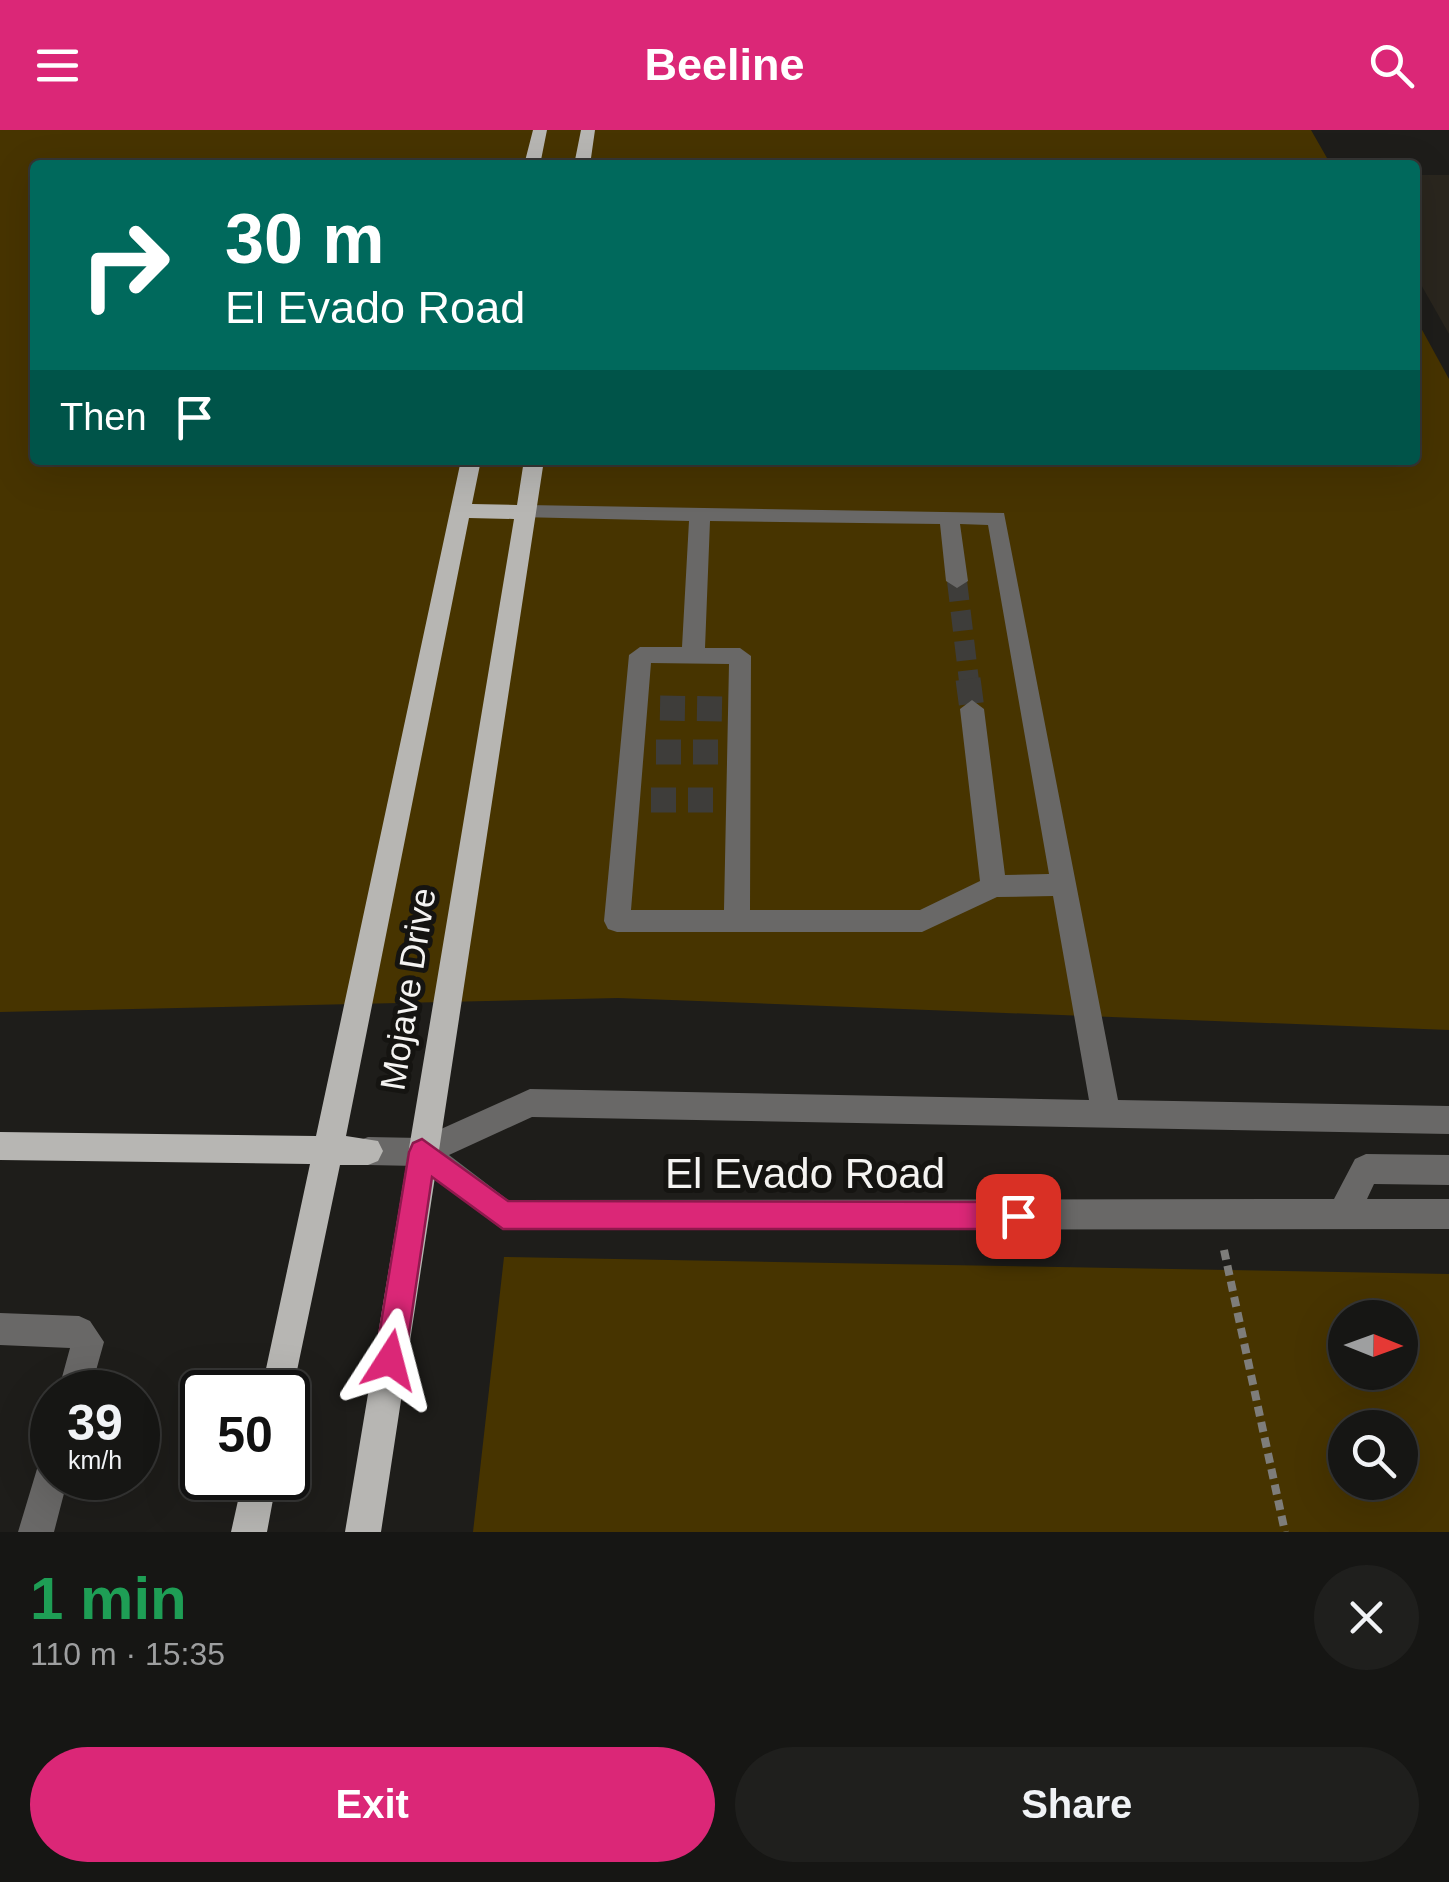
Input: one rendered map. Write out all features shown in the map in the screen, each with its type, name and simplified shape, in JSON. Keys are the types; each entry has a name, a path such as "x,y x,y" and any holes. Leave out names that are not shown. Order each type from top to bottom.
{"main road":[{"path":"533,160 540,130"},
{"path":"583,160 588,130"},
{"name":"Mojave Drive","path":"283,1370 470,465"},
{"name":"Mojave Drive","path":"363,1532 533,465"},
{"path":"461,511 526,512"},
{"name":"El Evado Road","path":"0,1146 368,1151"},
{"path":"249,1532 256,1500"}],"street":[{"path":"526,512 997,518 1106,1114"},
{"path":"693,655 700,514"},
{"path":"949,517 956,581"},
{"path":"737,921 728,800 731,709 740,656 640,655 648,708 639,800 617,921 737,921 922,921 994,886 1064,885"},
{"path":"972,709 994,886"},
{"name":"El Evado Road","path":"368,1151 422,1152 530,1104 1449,1120"},
{"name":"El Evado Road","path":"422,1152 503,1215 1449,1214"},
{"path":"1342,1216 1366,1170 1449,1170"},
{"path":"0,1329 79,1332 88,1342 80,1370"},
{"path":"36,1532 45,1500"}],"path":[{"path":"1216,1216 1285,1532"}],"shaded area":[{"path":"0,130 1311,130 1328,160 30,160 30,465 1420,465 1420,326 1449,379 1449,1030 618,998 0,1012"},
{"path":"1420,175 1449,175 1449,334 1420,283"},
{"path":"504,1257 1449,1274 1449,1532 473,1532"}],"tunnel":[{"path":"957,581 969,681"},
{"path":"968,679 972,709"},
{"path":"660,708 722,709"},
{"path":"656,752 721,752"},
{"path":"651,800 719,800"}],"route":[{"path":"390,1360 422,1152 503,1215 1018,1216"}]}
